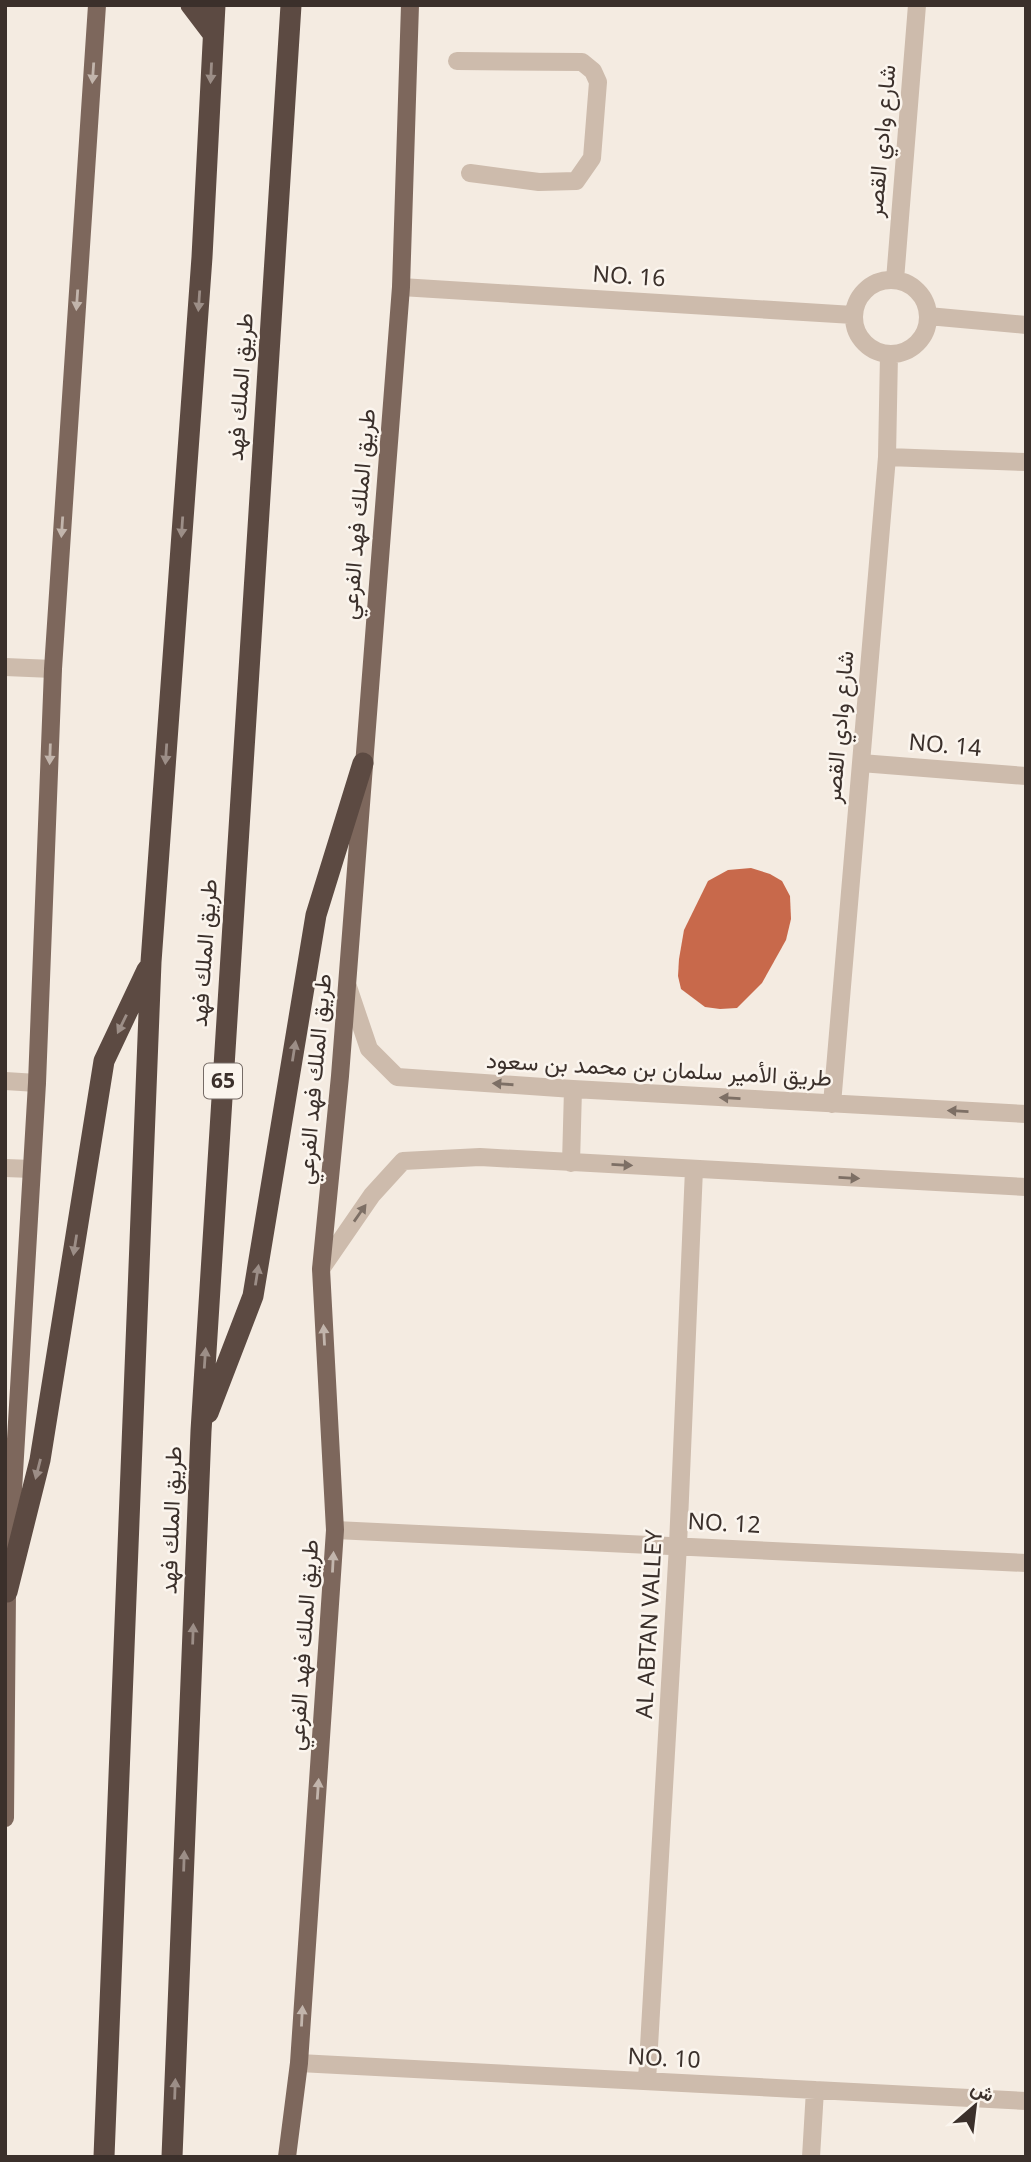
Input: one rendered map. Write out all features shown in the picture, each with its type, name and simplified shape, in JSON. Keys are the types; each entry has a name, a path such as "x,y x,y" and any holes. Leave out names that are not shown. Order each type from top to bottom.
{"highway":[{"path":"191,5 213,34"},
{"name":"طريق الملك فهد","path":"104,2157 151,962 202,257 215,5"},
{"name":"طريق الملك فهد","path":"173,2157 201,1431 290,5"},
{"path":"201,1431 253,1296 316,915 363,764"},
{"path":"6,1592 40,1460 104,1061 151,962"}],"main road":[{"path":"5,1818 6,1592 12,1385 32,1169 53,669 97,5"},
{"name":"طريق الملك فهد الفرعي","path":"287,2157 299,2063 335,1530 321,1269 347,983 401,287 410,5"}],"street":[{"name":"شارع وادي القصر","path":"895,280 917,5"},
{"path":"457,61 582,62 593,71 598,82 593,158 576,181 539,183 470,173"},
{"path":"895,280 911,286 920,294 928,316 925,331 918,342 908,350 883,354 871,349 861,340 853,315 863,292 873,284 895,280"},
{"name":"NO. 16","path":"401,287 853,315"},
{"path":"928,316 1026,325"},
{"name":"شارع وادي القصر","path":"832,1104 887,457 888,354"},
{"path":"887,457 1026,462"},
{"path":"5,667 53,669"},
{"name":"NO. 14","path":"861,763 1026,776"},
{"name":"طريق الأمير سلمان بن محمد بن سعود","path":"347,983 369,1049 397,1076 573,1089 1026,1114"},
{"path":"5,1081 37,1083"},
{"path":"571,1163 573,1089"},
{"path":"321,1269 372,1195 402,1161 480,1157 1026,1187"},
{"path":"5,1168 32,1169"},
{"name":"AL ABTAN VALLEY","path":"647,2081 678,1545 694,1169"},
{"name":"NO. 12","path":"335,1530 1026,1563"},
{"name":"NO. 10","path":"299,2063 1026,2101"},
{"path":"811,2157 815,2090"}],"building":[{"path":"751,868 782,881 790,896 791,919 786,940 762,983 737,1008 705,1007 681,989 678,976 684,930 708,881 728,870"}]}
